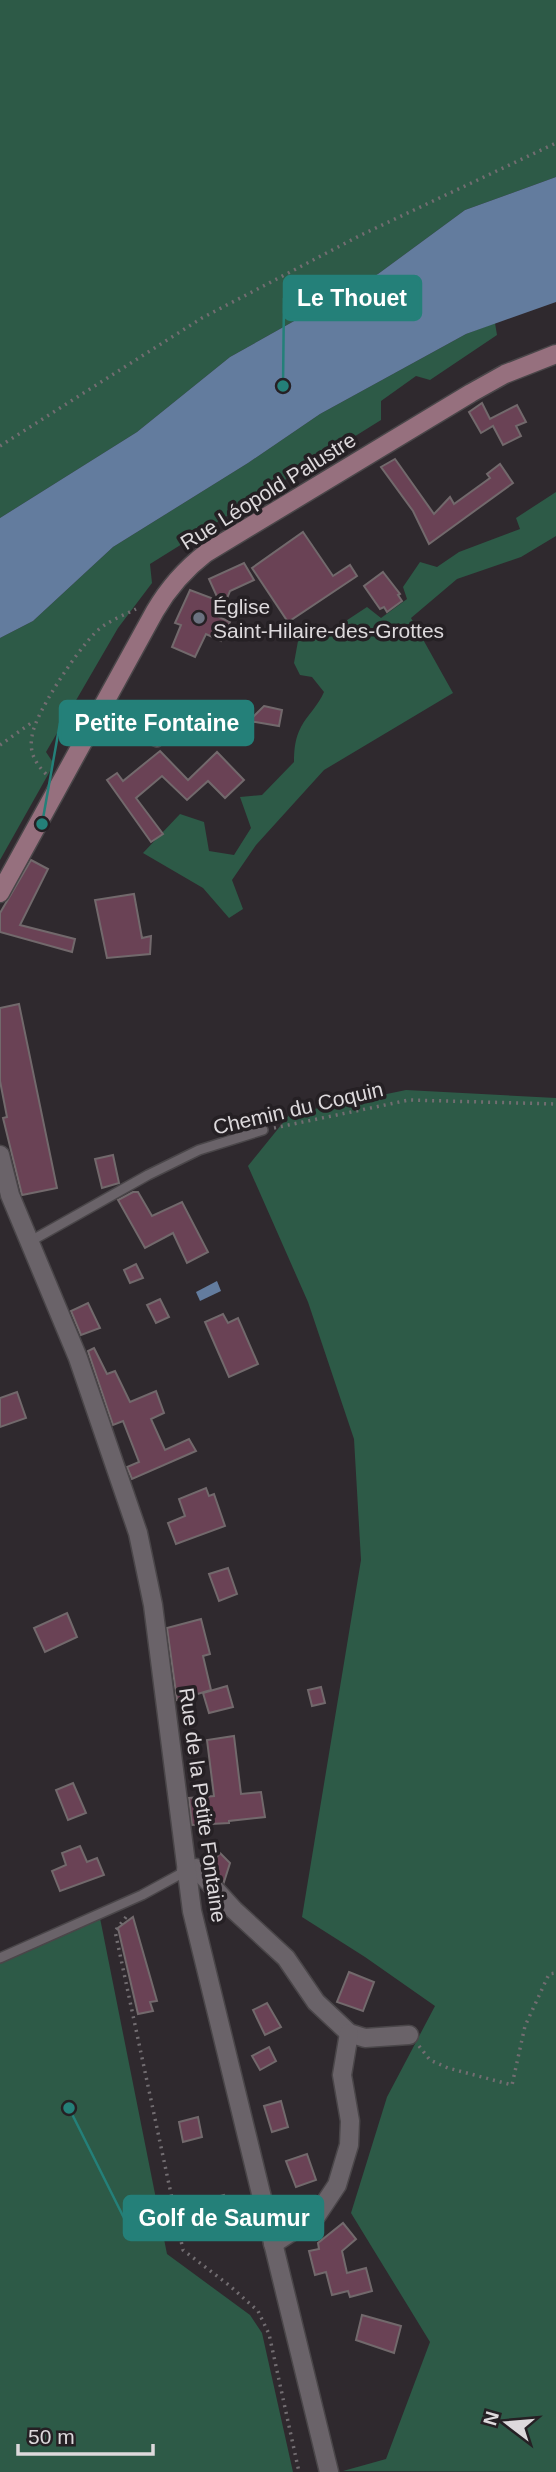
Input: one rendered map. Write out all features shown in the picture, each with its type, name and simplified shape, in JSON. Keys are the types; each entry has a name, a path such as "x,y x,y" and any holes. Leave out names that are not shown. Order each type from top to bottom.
{"main road":[{"name":"Rue Léopold Palustre","path":"0,892 155,611 168,589 185,569 206,553 471,393 505,374 556,354"}],"street":[{"name":"Rue de la Petite Fontaine","path":"0,1155 10,1195 78,1358 138,1533 153,1605 192,1911 328,2472"},
{"path":"186,1871 196,1868 234,1910 286,1958 316,2002 349,2033 365,2038 409,2035"},
{"path":"274,2244 317,2215 337,2186 349,2145 351,2121 342,2075 349,2033"}],"lane":[{"path":"103,704 157,743 189,717 217,733"},
{"name":"Chemin du Coquin","path":"29,1242 199,1150 263,1130"},
{"path":"0,1958 142,1895 186,1871"}],"path":[{"path":"0,446 202,318 361,234 556,143"},
{"path":"59,784 50,779 34,761 31,738 36,720 94,634 110,622 139,608 155,611"},
{"path":"0,745 36,720"},
{"name":"Chemin du Coquin","path":"263,1130 409,1100 556,1104"},
{"path":"142,1895 115,1931 183,2250 258,2311 269,2334 299,2472"},
{"path":"409,2035 430,2060 448,2068 512,2085 525,2026 549,1974 556,1973"}],"green space":[{"path":"0,0 556,0 556,177 465,210 378,274 230,357 137,432 0,518"},
{"path":"495,323 497,335 430,380 416,376 381,401 381,420 150,564 152,583 118,628 46,752 54,764 0,860 0,638 33,621 113,547 248,463 320,414 466,334"},
{"path":"556,492 556,536 521,557 457,579 411,618 453,693 324,770 256,845 232,880 243,909 229,918 203,888 143,853 180,814 204,822 209,851 234,855 251,828 240,797 262,795 294,762 299,731 324,692 312,677 300,675 294,663 298,641 320,638 367,607 381,618 407,599 403,587 420,562 437,567 459,552 520,529 516,518"},
{"path":"406,1090 556,1098 556,2472 343,2471 386,2459 430,2342 351,2213 387,2097 435,2006 302,1917 361,1560 354,1439 308,1302 248,1166 290,1114"},
{"path":"100,1918 167,2254 250,2315 262,2333 293,2472 0,2472 0,1962"}],"water":[{"path":"556,177 556,302 466,334 320,414 248,463 113,547 33,621 0,638 0,518 137,432 230,357 378,274 465,210"},
{"path":"217,1281 221,1291 200,1301 196,1292"}],"building":[{"path":"482,403 490,419 517,405 526,422 516,426 521,436 503,445 493,426 481,433 469,412"},
{"path":"395,459 434,514 450,497 454,504 490,478 487,474 500,464 513,483 429,544 413,511 381,467"},
{"path":"303,532 333,576 350,565 357,576 288,622 252,568"},
{"name":"Église Saint-Hilaire-des-Grottes","path":"244,563 254,580 230,591 219,617 230,622 221,641 206,634 195,657 172,647 181,625 175,623 190,590 219,601 209,579"},
{"path":"383,572 400,594 398,595 402,601 387,612 384,607 380,609 364,586"},
{"path":"264,706 282,710 279,726 249,721"},
{"path":"160,751 188,780 217,752 244,780 225,798 208,781 187,800 162,776 136,798 163,834 151,842 107,780 117,773 123,781"},
{"path":"31,860 48,869 20,925 75,939 72,952 0,932 0,913"},
{"path":"134,894 142,938 151,936 150,954 107,958 95,900"},
{"path":"19,1004 57,1188 22,1195 3,1118 7,1117 0,1081 0,1008"},
{"path":"113,1155 119,1183 102,1188 95,1159"},
{"path":"138,1192 152,1216 182,1202 208,1252 187,1263 173,1233 145,1248 118,1200"},
{"path":"136,1264 143,1278 130,1283 124,1270"},
{"path":"160,1299 169,1317 156,1323 147,1305"},
{"path":"88,1303 100,1328 81,1335 71,1311"},
{"path":"223,1314 228,1323 238,1318 258,1364 229,1377 205,1322"},
{"path":"94,1348 107,1374 115,1371 130,1402 156,1391 164,1413 151,1419 165,1450 189,1439 196,1451 132,1479 127,1467 139,1462 123,1421 113,1425 88,1351"},
{"path":"17,1392 26,1418 0,1427 0,1398"},
{"path":"206,1488 209,1496 214,1494 225,1526 176,1544 168,1523 185,1516 179,1499"},
{"path":"228,1568 237,1594 219,1601 209,1574"},
{"path":"67,1613 77,1637 45,1652 34,1628"},
{"path":"201,1619 210,1654 203,1656 211,1690 177,1700 167,1628"},
{"path":"227,1686 233,1707 209,1713 203,1693"},
{"path":"321,1687 325,1703 312,1706 308,1690"},
{"path":"234,1736 241,1794 261,1792 265,1817 192,1825 189,1798 214,1796 207,1740"},
{"path":"73,1783 86,1813 68,1820 56,1790"},
{"path":"80,1846 87,1862 97,1858 104,1875 60,1891 52,1871 66,1865 62,1853"},
{"path":"220,1853 230,1863 224,1882 210,1866"},
{"path":"133,1917 157,2001 150,2002 153,2011 138,2014 118,1928"},
{"path":"349,1972 374,1982 363,2011 337,2002"},
{"path":"267,2003 281,2027 265,2035 253,2010"},
{"path":"269,2047 276,2061 260,2070 252,2056"},
{"path":"281,2101 288,2127 272,2132 264,2106"},
{"path":"198,2117 202,2137 183,2142 179,2122"},
{"path":"307,2154 316,2180 296,2187 286,2161"},
{"path":"224,2195 230,2218 212,2222 206,2200"},
{"path":"343,2223 356,2239 342,2251 347,2273 366,2268 372,2291 350,2297 348,2291 332,2295 326,2272 315,2275 309,2251 319,2249 318,2243"},
{"path":"362,2315 401,2326 394,2353 356,2340"}],"place":[{"name":"Le Thouet","path":"283,386"},
{"name":"Église Saint-Hilaire-des-Grottes","path":"199,618"},
{"name":"Petite Fontaine","path":"42,824"},
{"name":"Golf de Saumur","path":"69,2108"}]}
